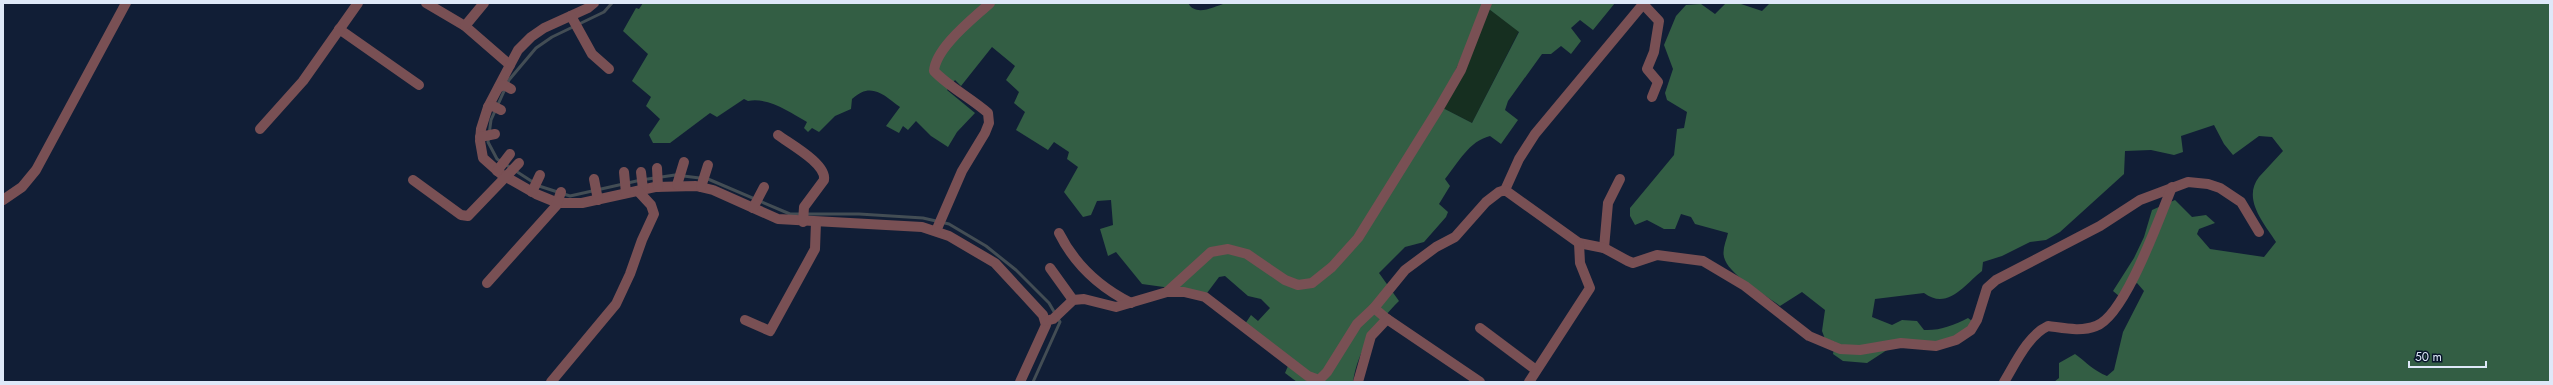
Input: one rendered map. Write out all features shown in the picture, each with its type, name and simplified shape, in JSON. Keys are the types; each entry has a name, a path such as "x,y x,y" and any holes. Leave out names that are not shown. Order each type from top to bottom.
{"street":[{"path":"3,200 22,187 36,170 126,3"},
{"path":"260,128 303,81 358,3"},
{"path":"426,3 465,26 510,65"},
{"path":"465,26 484,3"},
{"path":"594,3 574,22 531,37 518,50 510,65 506,87 495,108 483,158 505,161 513,169 536,183 558,203 582,203 596,189 625,183 641,182 658,176 678,182 704,175 713,190 755,205 778,219 804,214 816,222 912,226 939,223 995,263 1049,320"},
{"path":"939,223 962,171 985,133 989,117 988,113 967,95 939,76 934,71 934,66 946,45 990,3"},
{"path":"1167,292 1211,252 1228,249 1247,254 1285,280 1298,286 1312,283 1332,267 1358,238 1438,108 1460,70 1487,3"},
{"path":"1020,382 1049,320 1073,300 1084,300 1116,307 1167,292 1184,292 1205,296 1308,376 1319,380 1328,372 1357,324 1374,308 1405,270 1436,247 1455,237 1486,202 1499,192 1505,190 1519,159 1535,134 1643,3 1659,21 1654,52 1646,69 1658,82 1652,97"},
{"path":"574,22 592,54 609,69"},
{"path":"340,30 419,85"},
{"path":"778,135 820,166 824,172 824,180 804,214"},
{"path":"678,182 683,165"},
{"path":"413,180 464,217 468,216 513,169"},
{"path":"1604,248 1608,203 1620,179"},
{"path":"551,382 609,314 630,274 642,240 654,214 641,182"},
{"path":"1505,190 1580,243 1604,248 1633,263 1657,255 1703,261 1745,286 1809,336 1840,349 1860,350 1902,343 1936,346 1956,340 1971,330 1977,320 1987,288 1996,280 2100,226 2140,200 2188,182 2208,184 2220,188 2241,202 2259,232"},
{"path":"2004,382 2026,347 2043,328 2048,326 2085,329 2098,326 2121,301 2135,276 2172,187"},
{"path":"755,205 763,189"},
{"path":"487,283 558,203 561,192"},
{"path":"745,320 770,331 815,249 816,222"},
{"path":"1059,233 1071,254 1084,270 1115,295 1131,303"},
{"path":"1529,382 1590,288 1580,263 1580,243"},
{"path":"1050,268 1073,300"},
{"path":"1374,308 1387,320 1480,382"},
{"path":"1358,382 1371,336 1387,320"},
{"path":"1480,328 1536,370"}],"green space":[{"path":"643,3 1188,3 1195,9 1205,10 1226,3 1615,3 1593,30 1580,20 1571,28 1581,41 1571,54 1561,46 1551,54 1542,54 1508,101 1505,110 1518,120 1501,144 1490,136 1476,143 1464,153 1445,179 1450,186 1439,204 1448,212 1446,217 1424,242 1405,247 1379,273 1399,301 1369,338 1355,370 1353,382 1297,382 1285,373 1288,366 1241,330 1251,315 1258,321 1270,308 1261,299 1248,296 1225,276 1219,277 1207,293 1142,284 1116,252 1108,256 1100,229 1113,225 1111,200 1097,201 1091,215 1083,217 1064,192 1078,167 1067,159 1069,152 1054,142 1048,150 1016,130 1025,112 1014,103 1019,92 1006,80 1015,66 992,47 961,86 955,80 947,90 975,113 957,132 948,147 931,136 916,121 908,130 903,126 899,133 886,126 900,107 883,94 871,90 865,91 852,99 851,109 835,116 819,132 812,128 808,132 804,128 807,122 779,106 763,101 748,101 744,99 717,117 710,113 670,143 653,143 649,135 660,119 646,106 651,97 632,81 648,54 623,31 636,8 639,9","holes":["1485,6 1519,32 1472,123 1439,106"]},
{"path":"1726,3 1738,3 1762,11 1770,3 2550,3 2550,382 2054,382 2059,378 2059,363 2075,354 2102,374 2107,376 2114,370 2123,332 2144,291 2137,283 2119,296 2113,291 2134,258 2144,237 2152,210 2175,200 2192,217 2206,215 2215,223 2199,229 2197,234 2210,249 2264,257 2276,242 2257,211 2253,194 2254,185 2259,177 2283,151 2272,137 2259,136 2233,155 2224,144 2214,125 2181,136 2183,152 2174,155 2151,150 2125,151 2124,174 2060,232 2046,240 2030,242 2002,256 1983,262 1982,271 1956,294 1941,299 1933,298 1924,293 1875,299 1872,317 1892,325 1902,320 1917,321 1924,330 1935,330 1968,318 1972,321 1968,330 1944,343 1899,346 1887,350 1867,363 1843,361 1833,354 1835,342 1825,339 1822,331 1825,310 1802,292 1780,306 1735,273 1724,257 1724,246 1728,233 1695,224 1691,217 1681,214 1675,229 1664,229 1647,220 1635,225 1630,216 1630,208 1674,155 1677,129 1684,128 1687,112 1667,100 1665,93 1673,69 1664,45 1676,16 1686,5 1701,4 1715,14"},
{"path":"1485,6 1519,31 1472,123 1439,106"}],"waterway":[{"path":"612,3 604,12 552,37 536,48 509,80 491,120 488,142 497,159 539,186 570,196 641,180 675,175 708,179 790,214 859,214 923,218 949,224 986,246 1016,270 1049,303 1060,322 1033,382"}]}
